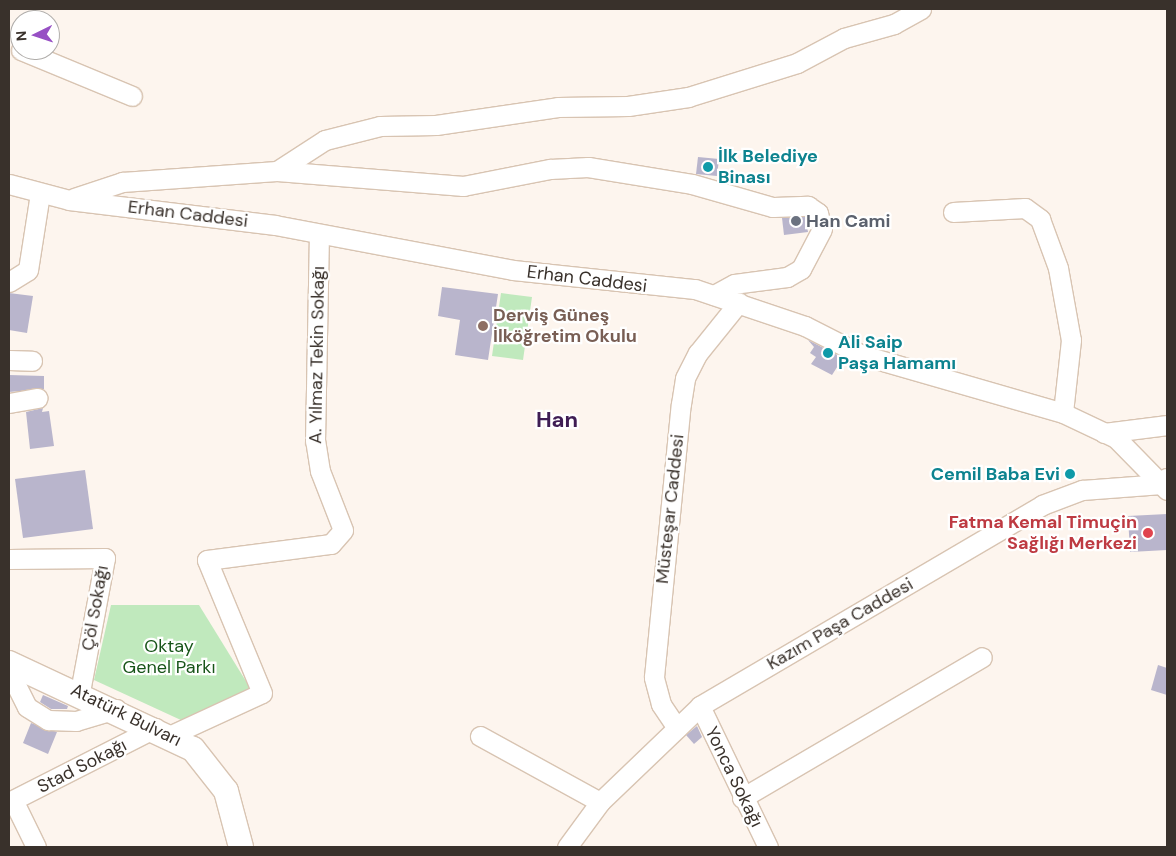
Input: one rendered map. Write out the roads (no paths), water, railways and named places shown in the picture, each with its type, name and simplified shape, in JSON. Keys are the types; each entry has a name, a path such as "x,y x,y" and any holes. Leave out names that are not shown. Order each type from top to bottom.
{"main road":[{"name":"Atatürk Bulvarı","path":"9,663 80,692 163,732 193,749 218,778 232,804 241,847"}],"street":[{"path":"277,171 325,140 380,126 436,126 558,107 628,106 688,97 797,63 844,38 894,24 921,9"},
{"path":"44,60 132,96"},
{"path":"69,200 122,182 277,171 463,186 550,169 588,167 683,183 773,206 808,206 818,213 822,230 801,269 787,277 734,284 714,295"},
{"name":"Erhan Caddesi","path":"9,184 69,200 170,210 513,270 714,295 805,326 862,355 1063,413 1104,433 1165,483"},
{"path":"9,282 28,270 40,192"},
{"path":"953,212 1025,208 1040,219 1058,268 1071,340 1063,413"},
{"name":"A. Yılmaz Tekin Sokağı","path":"163,732 262,693 207,560 331,544 343,530 320,471 315,442 319,235"},
{"name":"Müsteşar Caddesi","path":"677,728 662,704 654,677 681,404 685,378 698,353 739,302"},
{"path":"9,360 32,361"},
{"path":"9,402 38,398"},
{"path":"1104,433 1167,425"},
{"name":"Kazım Paşa Caddesi","path":"567,847 600,802 700,706 1042,506 1082,490 1165,483"},
{"name":"Çöl Sokağı","path":"9,559 105,558 80,692"},
{"path":"742,798 982,658"},
{"path":"9,671 27,707 48,720 76,721 116,709"},
{"name":"Yonca Sokağı","path":"700,706 742,798 768,847"},
{"name":"Stad Sokağı","path":"11,802 163,732"},
{"path":"480,736 600,802"},
{"path":"11,802 36,847"}],"place":[{"name":"İlk Belediye Binası","path":"708,167"},
{"name":"Han Cami","path":"796,221"},
{"name":"Derviş Güneş İlköğretim Okulu","path":"483,326"},
{"name":"Ali Saip Paşa Hamamı","path":"828,353"},
{"name":"Cemil Baba Evi","path":"1070,474"},
{"name":"Fatma Kemal Timuçin Sağlığı Merkezi","path":"1148,533"}],"district":[{"name":"Han","path":"557,420"}],"park label":[{"name":"Oktay Genel Parkı","path":"169,658"}]}
